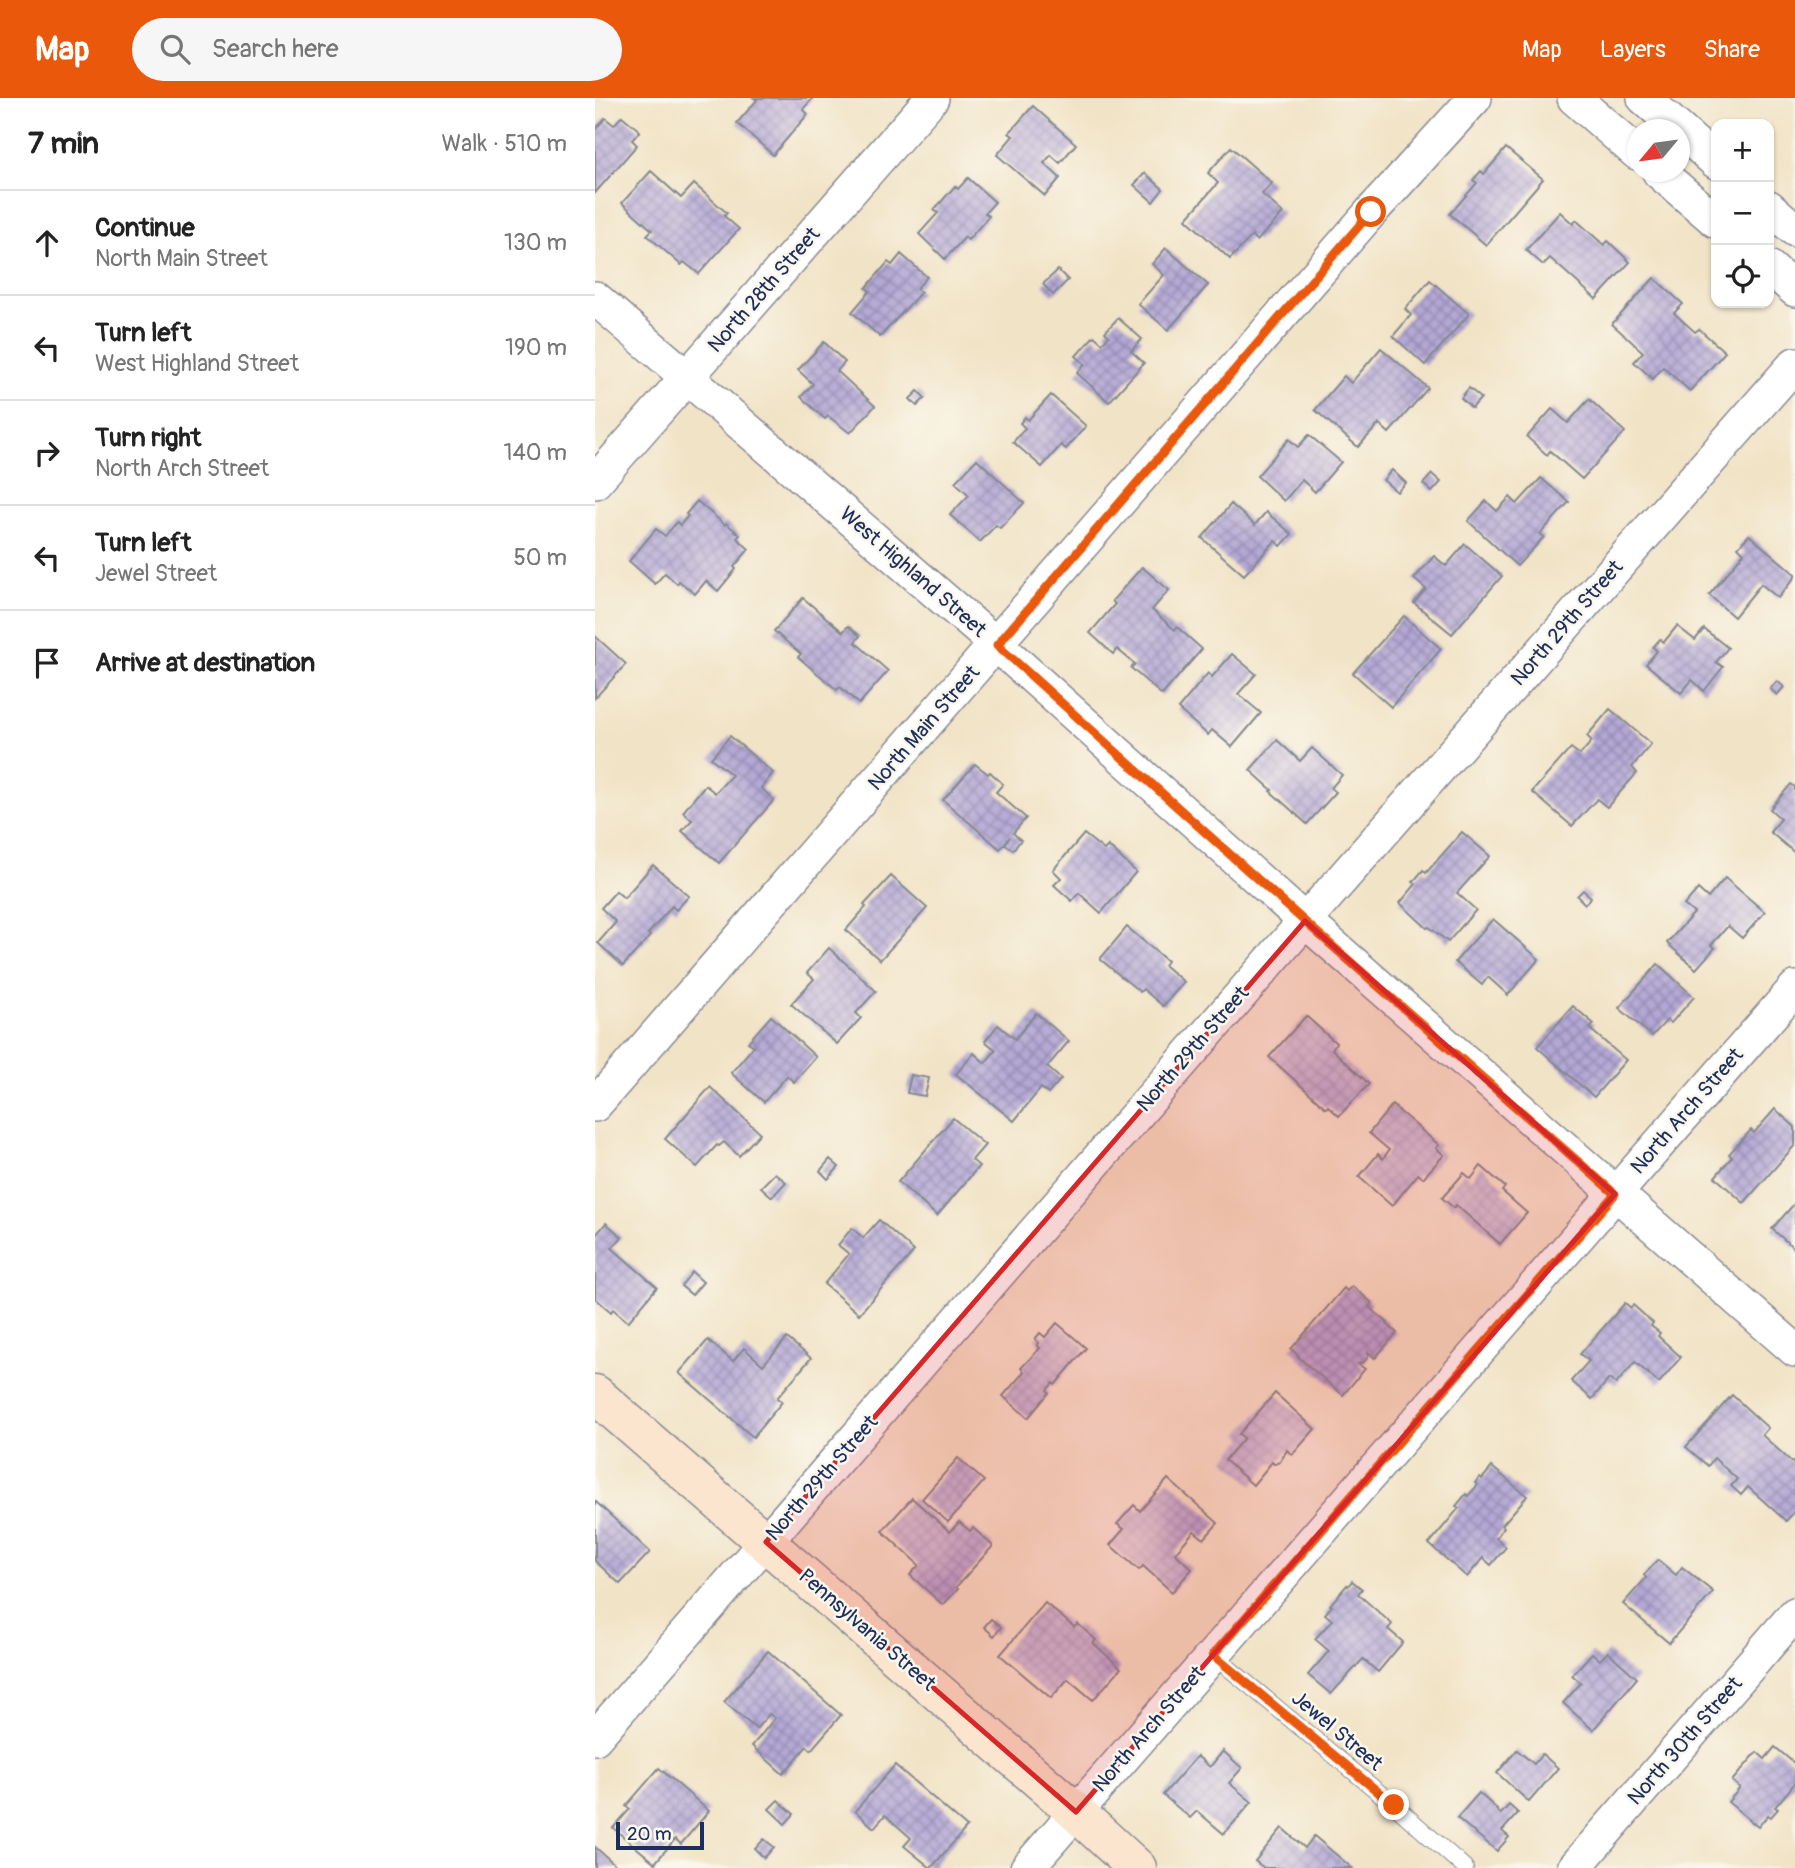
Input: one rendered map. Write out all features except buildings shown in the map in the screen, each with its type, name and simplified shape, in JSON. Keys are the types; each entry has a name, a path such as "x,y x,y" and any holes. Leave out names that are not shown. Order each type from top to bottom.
{"street":[{"name":"North 28th Street","path":"595,482 932,98"},
{"name":"North Main Street","path":"595,1105 1371,212 1475,98"},
{"path":"1574,98 1627,144"},
{"path":"1643,98 1711,158"},
{"path":"1671,182 1711,217"},
{"path":"1774,211 1795,230"},
{"path":"1774,271 1795,290"},
{"name":"West Highland Street","path":"595,298 997,645 1304,921 1795,1350"},
{"name":"North 29th Street","path":"595,1738 1304,921 1795,364"},
{"name":"North Arch Street","path":"1027,1868 1795,988"},
{"name":"Pennsylvania Street","path":"595,1394 1137,1868"},
{"name":"North 30th Street","path":"1574,1868 1795,1614"}],"lane":[{"name":"Jewel Street","path":"1213,1655 1394,1805 1465,1868"}],"highlighted area":[{"path":"1305,921 1615,1194 1076,1812 766,1542"}],"route":[{"path":"1371,212 997,645 1304,921 1615,1194 1213,1655 1394,1805"}]}
